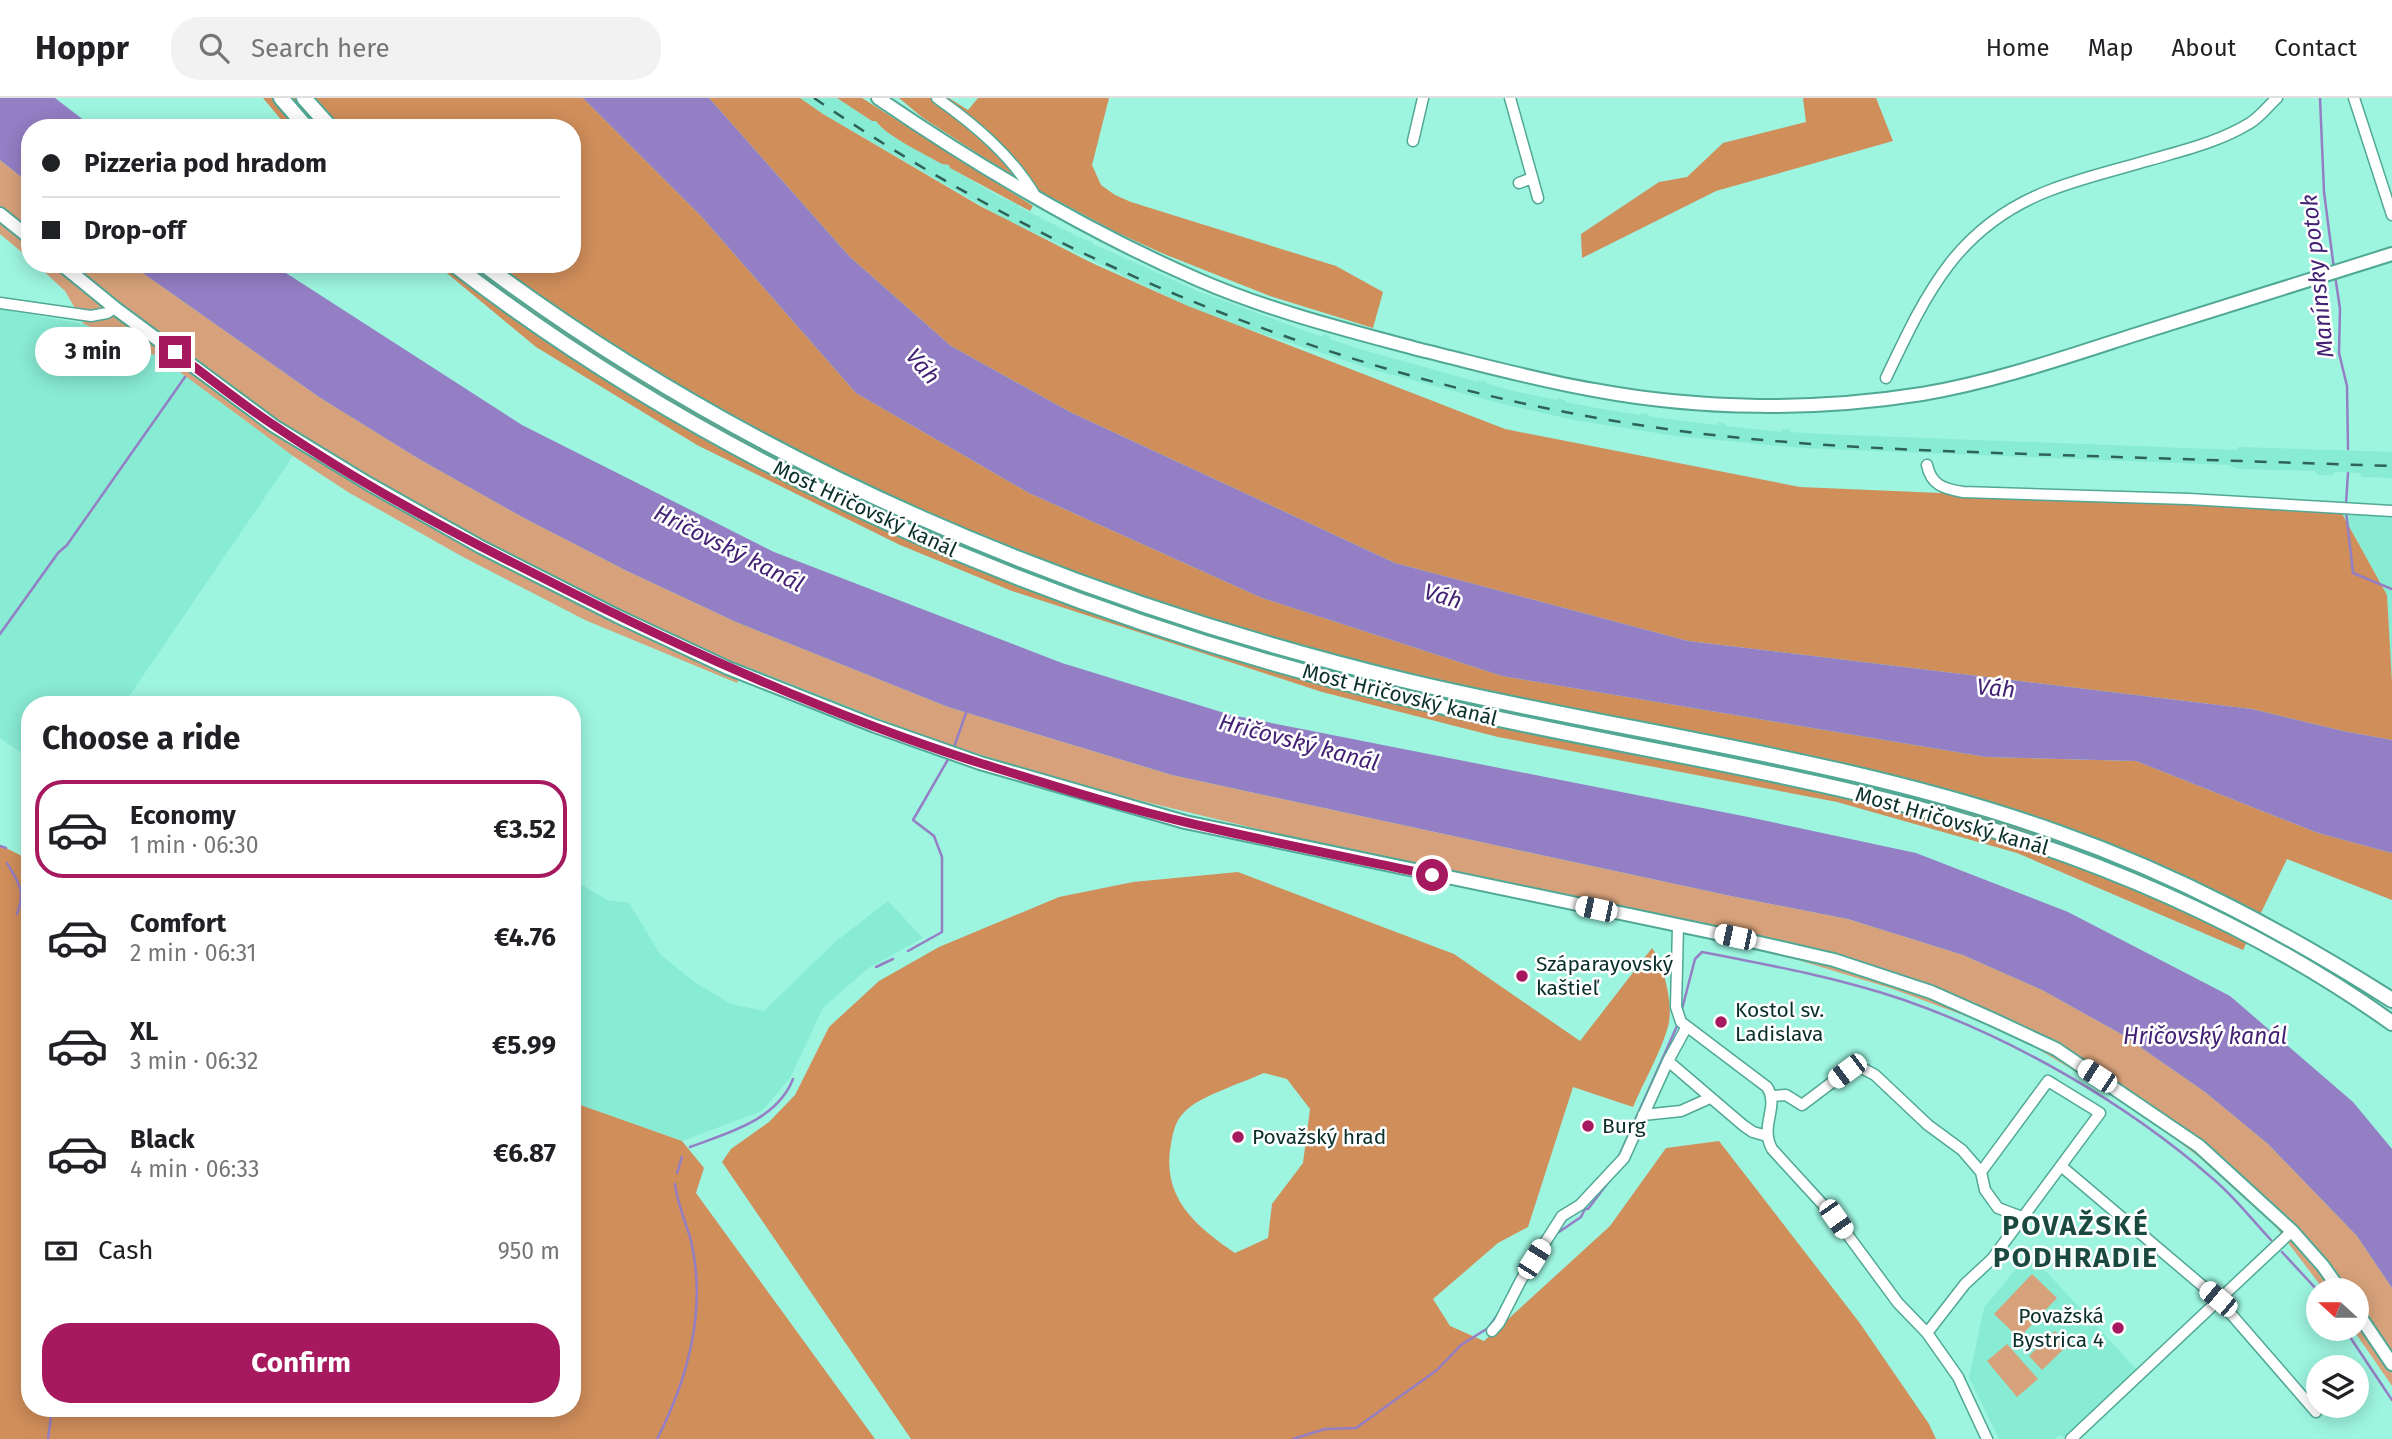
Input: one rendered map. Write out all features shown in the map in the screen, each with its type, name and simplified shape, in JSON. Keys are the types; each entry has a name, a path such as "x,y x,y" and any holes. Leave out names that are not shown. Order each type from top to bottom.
{"highway":[{"path":"281,98 299,119"},
{"path":"304,98 323,119"},
{"name":"Most Hričovský kanál","path":"464,273 495,297 596,365 721,439 836,499 1017,576 1161,628 1320,676 1498,719 1862,794 1984,827 2126,877 2186,904 2286,955 2390,1021"},
{"name":"Most Hričovský kanál","path":"495,273 618,358 731,425 895,506 1023,559 1226,630 1399,678 1537,710 1923,791 2057,832 2132,860 2215,898 2294,939 2392,1000"}],"main road":[{"path":"877,98 1036,197 1160,262 1279,310 1385,340 1596,391 1713,404 1759,406 1829,403 1925,393 2038,366 2392,254"},
{"path":"0,214 21,231"},
{"path":"72,273 274,426 369,484 481,547 617,616 729,668 850,717 980,763 1185,822 1783,948 1890,977 1957,1003 2056,1049 2199,1146 2292,1231 2332,1278"},
{"path":"2370,1331 2392,1364"}],"street":[{"path":"937,98 1003,153 1023,176 1036,197"},
{"path":"1417,137 1423,98"},
{"path":"1510,98 1538,198"},
{"path":"1886,377 1924,300 1942,273 1966,242 1995,218 2050,190 2214,141 2252,122 2277,98"},
{"path":"2354,98 2392,215"},
{"path":"1519,183 1532,178"},
{"path":"0,303 91,316 107,313 115,308"},
{"path":"1927,465 1937,484 1963,492 2179,498 2392,511"},
{"path":"1678,926 1676,1007 1681,1022 1760,1081 1772,1096 1767,1136 1778,1156 1836,1219 1898,1303 1927,1333 1958,1377 1987,1439"},
{"path":"1492,1331 1499,1324 1521,1280 1562,1216 1580,1205 1624,1158 1686,1027"},
{"path":"1668,1061 1753,1132 1767,1136"},
{"path":"1772,1096 1786,1096 1802,1105 1847,1071 1862,1068 1875,1075 1928,1125 1962,1150 1981,1172 1985,1190 1998,1208 2022,1217"},
{"path":"1927,1333 1965,1284 1992,1259 2100,1113 2048,1081 1981,1172"},
{"path":"1646,1115 1681,1111 1710,1098"},
{"path":"2062,1166 2218,1299 2306,1400"},
{"path":"2077,1437 2292,1231"}],"shaded area":[{"path":"263,98 583,98 701,216 856,393 1029,493 1262,598 1502,676 1986,757 2136,761 2318,833 2392,853 2392,900 2287,859 2243,950 2017,853 1837,802 1498,737 1322,692 1012,591 900,545 697,445 536,347 447,273 581,273 581,119 280,119"},
{"path":"709,98 800,98 980,206 1092,263 1188,306 1505,429 1800,487 2340,510 2387,595 2392,740 2252,709 1688,641 1395,563 1070,412 951,346 850,257"},
{"path":"800,98 837,98 872,121 876,120 879,126 1000,197 1085,240 1092,241 1093,244 1195,290 1322,337 1323,334 1330,336 1330,339 1356,348 1518,392 1640,415 1641,413 1717,425 1718,422 1726,426 1781,432 1782,429 1822,434 2237,450 2238,447 2392,452 2392,478 2361,477 2360,473 2335,472 2332,475 2318,475 2315,471 2238,469 2229,465 1802,448 1676,436 1574,420 1507,405 1374,370 1235,325 1188,306 1007,220 823,114"},
{"path":"837,98 862,98 1033,206 1030,211 950,168 949,165 916,150 888,133 876,121"},
{"path":"899,98 949,98 968,110 978,98 1109,98 1092,165 1101,185 1131,202 1336,266 1383,292 1373,328 1270,296 1118,233 983,157 923,118"},
{"path":"1803,98 1876,98 1893,141 1716,191 1582,258 1581,234 1659,182 1687,177 1723,143 1806,122"},
{"path":"0,160 21,177 21,252 0,234"},
{"path":"46,273 143,273 319,397 419,459 524,518 627,571 736,622 948,707 1172,775 1848,919 1963,955 2042,990 2123,1035 2205,1092 2268,1144 2357,1236 2392,1288 2392,1386 2361,1341 2370,1340 2370,1278 2315,1278 2276,1227 2199,1157 2126,1102 2033,1046 1971,1018 1890,988 1798,960 1088,788 933,740 745,666 737,683 585,620 463,557 348,492 293,456 161,358 84,324 65,291"},
{"path":"0,309 84,324 161,358 293,456 129,696 21,696 21,753 0,738"},
{"path":"2340,510 2392,512 2392,682 2387,595"},
{"path":"0,845 21,856 21,1417 581,1417 581,1105 682,1141 704,1168 696,1193 875,1439 0,1439"},
{"path":"1238,872 1454,954 1580,1041 1652,948 1667,986 1670,1018 1661,1047 1633,1107 1573,1087 1528,1227 1498,1243 1433,1299 1450,1326 1484,1341 1610,1226 1666,1148 1719,1141 1859,1322 1929,1424 1936,1439 911,1439 722,1162 731,1149 769,1122 795,1095 829,1027 879,981 939,947 1059,897 1133,882","holes":["1264,1073 1287,1079 1310,1109 1303,1163 1272,1204 1268,1238 1235,1253 1195,1221 1176,1195 1169,1163 1175,1128 1185,1111 1214,1094"]},
{"path":"581,884 607,900 629,903 660,954 694,982 731,1004 764,1011 835,942 888,901 923,938 867,969 823,1008 790,1078 762,1111 682,1141 581,1105"},
{"path":"2029,1253 2137,1370 2063,1438 2061,1435 2055,1439 1999,1439 1969,1378 1984,1308"},
{"path":"2032,1274 2057,1298 2019,1338 1994,1314"},
{"path":"2055,1331 2068,1345 2042,1370 2029,1356"},
{"path":"2007,1344 2038,1379 2017,1397 1987,1361"}],"water":[{"path":"0,98 55,98 82,119 21,119 21,177 0,160"},
{"name":"Váh","path":"583,98 709,98 850,257 951,346 1070,412 1395,563 1688,641 2252,709 2392,740 2392,853 2318,833 2136,761 1986,757 1502,676 1262,598 1029,493 856,393 701,216"},
{"name":"Hričovský kanál","path":"143,273 286,273 522,425 774,552 1062,663 1231,715 1748,817 1916,853 2068,912 2230,996 2353,1102 2392,1149 2392,1288 2357,1236 2268,1144 2205,1092 2123,1035 2042,990 1963,955 1848,919 1172,775 948,707 736,622 627,571 524,518 419,459 319,397"}],"waterway":[{"name":"Manínsky potok","path":"2320,98 2324,192 2334,269"},
{"name":"Manínsky potok","path":"2335,275 2340,309 2339,353 2347,386 2348,449"},
{"path":"0,634 58,553 67,545 185,377"},
{"name":"Manínsky potok","path":"2346,504 2348,473"},
{"name":"Manínsky potok","path":"2346,511 2353,573 2392,589"},
{"path":"953,750 967,710"},
{"path":"908,951 942,932 942,857 934,836 913,820 950,756"},
{"path":"0,846 6,848"},
{"path":"7,863 21,893 17,914"},
{"path":"1682,1009 1695,959 1702,952 1855,985 1945,1015 2067,1075 2143,1124 2220,1185 2271,1240"},
{"path":"876,967 893,959"},
{"path":"1619,1156 1677,1026"},
{"path":"690,1147 735,1130 763,1115 776,1105 793,1079"},
{"path":"677,1173 682,1157"},
{"path":"1559,1232 1581,1217 1613,1176"},
{"path":"657,1439 686,1368 692,1343 697,1292 691,1241 675,1184"},
{"path":"2282,1252 2306,1278"},
{"path":"1511,1289 1518,1276"},
{"path":"1293,1439 1325,1429 1356,1428 1437,1370 1461,1345 1488,1328 1499,1313"},
{"path":"2353,1341 2392,1400"},
{"path":"48,1439 51,1417"}],"railway":[{"path":"814,98 913,161 1015,219 1120,270 1228,315 1338,354 1450,386 1564,412 1680,431 1766,440 1940,451 2392,466"}],"place":[{"name":"Száparayovský kaštieľ","path":"1522,976"},
{"name":"Kostol sv. Ladislava","path":"1721,1022"},
{"name":"Burg","path":"1588,1126"},
{"name":"Považský hrad","path":"1238,1137"},
{"name":"Považská Bystrica 4","path":"2118,1328"}],"district":[{"name":"POVAŽSKÉ PODHRADIE","path":"2076,1241"}],"route":[{"path":"175,352 274,426 369,484 481,547 617,616 729,668 875,726 980,763 1092,796 1185,822 1432,875"}]}
